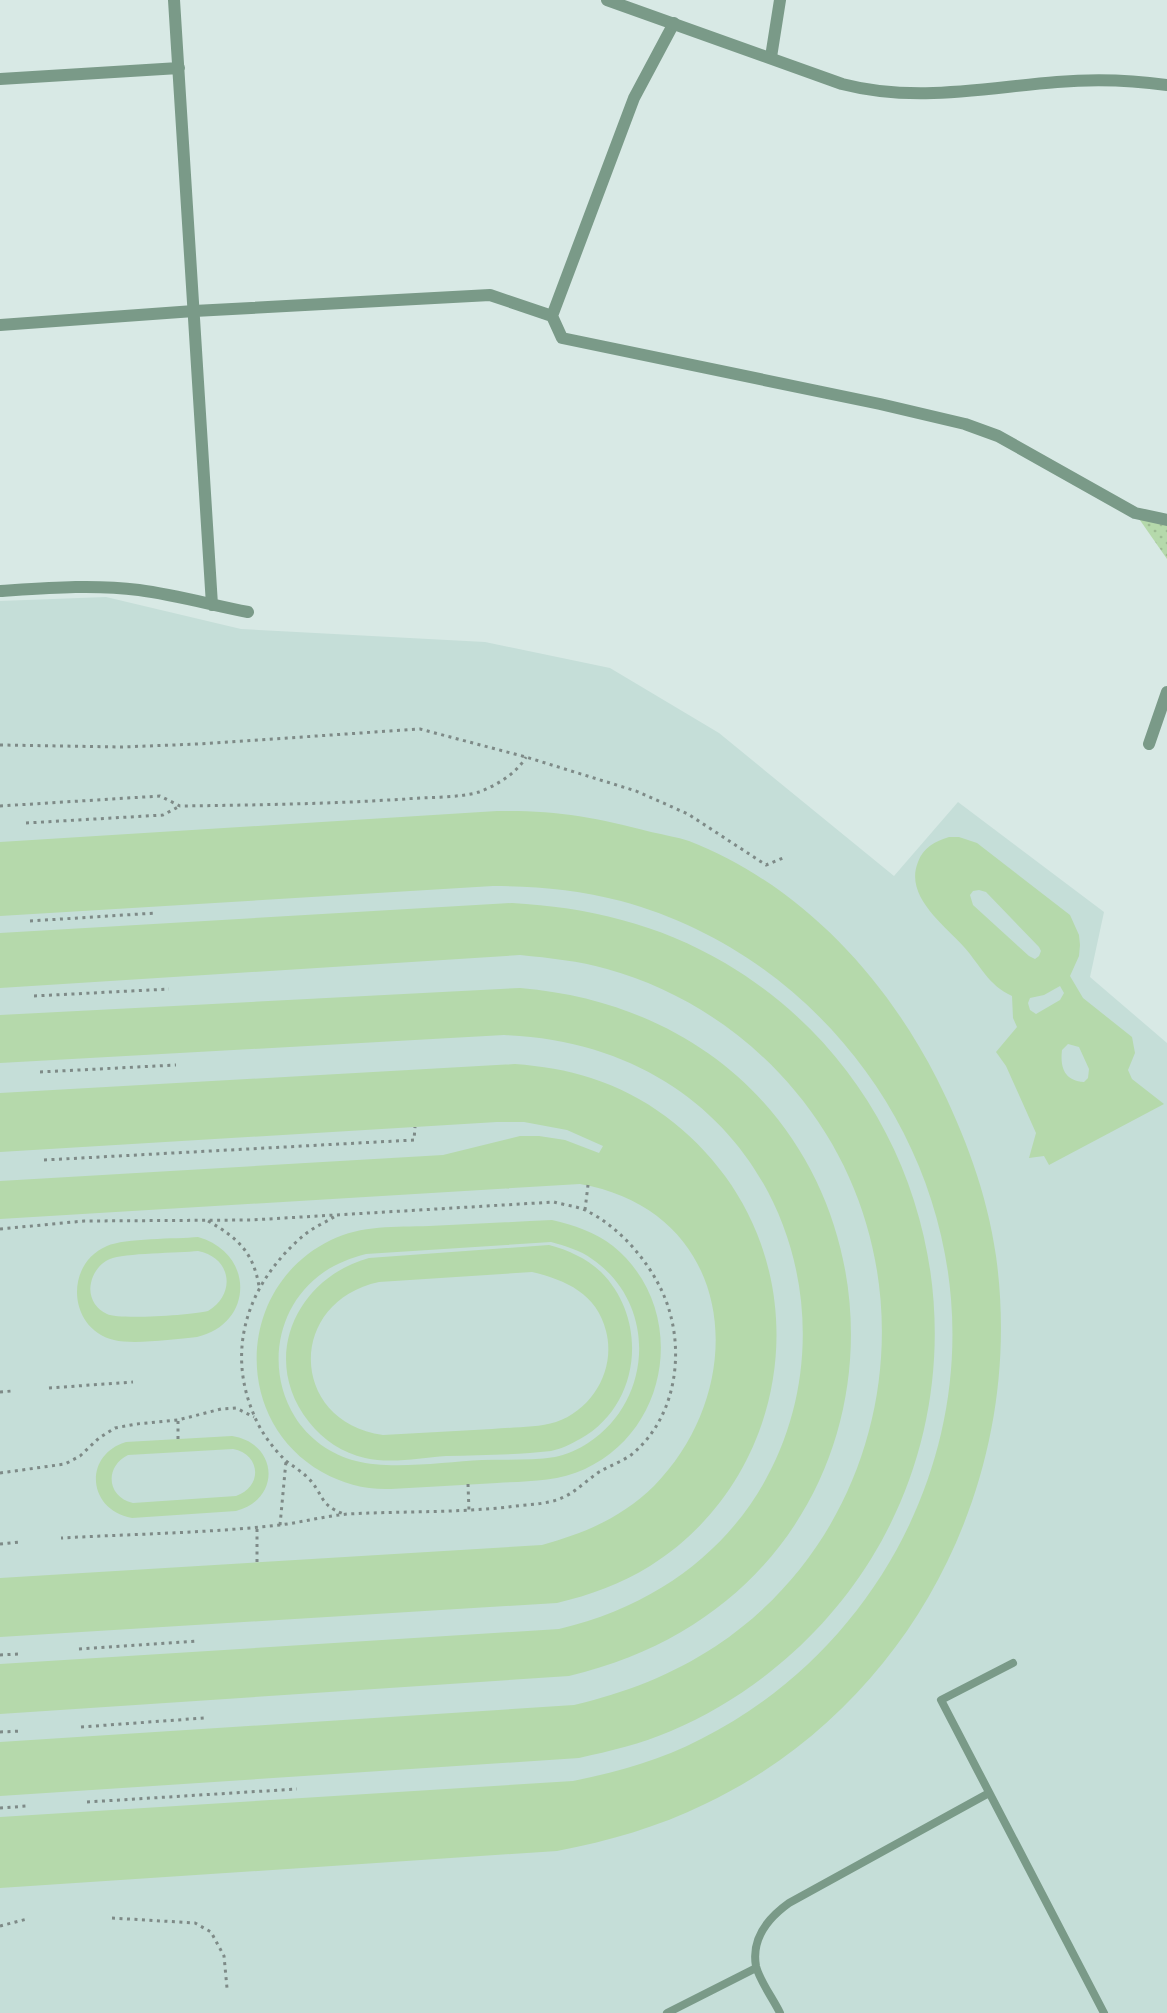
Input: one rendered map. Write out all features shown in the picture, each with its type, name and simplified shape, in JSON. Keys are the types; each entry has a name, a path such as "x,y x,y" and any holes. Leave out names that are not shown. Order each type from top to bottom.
{"street":[{"path":"174,0 212,604"},
{"path":"607,0 861,89 933,94 964,93 1057,82 1106,80 1167,85"},
{"path":"771,57 780,0"},
{"path":"674,23 634,98 552,316 562,338 880,404 965,424 998,436 1135,513 1167,520"},
{"path":"0,79 179,68"},
{"path":"0,325 490,294 552,316"},
{"path":"0,591 62,587 141,590 248,612"},
{"path":"1149,744 1167,692"}],"lane":[{"path":"1013,1663 942,1700 1104,2013"},
{"path":"780,2013 756,1968 756,1950 762,1930 771,1916 789,1903 989,1793"},
{"path":"667,2013 756,1968"}],"path":[{"path":"0,745 133,746 420,729 636,791 688,814 766,865 783,858"},
{"path":"26,823 163,814 180,806 329,804 477,793 519,769 526,758"},
{"path":"0,806 160,796 180,806"},
{"path":"30,921 156,913"},
{"path":"34,996 170,988"},
{"path":"40,1072 176,1065"},
{"path":"44,1160 414,1140 415,1127"},
{"path":"585,1210 588,1185"},
{"path":"0,1229 84,1221 337,1216 554,1202 585,1210 630,1243 648,1265 668,1305 675,1339 676,1366 673,1388 650,1436 630,1455 598,1473 570,1496 548,1503 469,1511 346,1514 280,1525 61,1538"},
{"path":"337,1216 304,1234 279,1258 259,1286 246,1320 241,1352 244,1383 254,1417 273,1446 286,1461 308,1477 330,1509 346,1514"},
{"path":"207,1220 227,1232 246,1249 256,1268 259,1286"},
{"path":"49,1388 133,1382"},
{"path":"0,1392 12,1391"},
{"path":"0,1473 65,1464 80,1456 99,1438 115,1428 178,1420 221,1409 236,1408 254,1417"},
{"path":"178,1420 178,1439"},
{"path":"280,1525 286,1461"},
{"path":"468,1484 469,1511"},
{"path":"257,1526 257,1562"},
{"path":"0,1544 20,1542"},
{"path":"79,1649 198,1641"},
{"path":"0,1655 18,1654"},
{"path":"81,1727 204,1718"},
{"path":"0,1732 21,1731"},
{"path":"87,1802 297,1789"},
{"path":"0,1808 27,1806"},
{"path":"112,1918 195,1923 211,1932 224,1956 227,1988"},
{"path":"0,1926 27,1919"}],"shaded area":[{"path":"106,597 241,629 485,642 610,668 719,733 894,876 958,802 1104,912 1090,977 1167,1043 1167,2013 0,2013 0,601"}],"green space":[{"path":"1135,513 1167,520 1167,559"},
{"path":"497,811 556,813 612,822 689,841 729,859 767,882 802,908 834,937 864,969 916,1041 957,1121 981,1187 996,1256 1001,1340 993,1422 972,1502 939,1577 896,1647 842,1709 778,1762 705,1804 651,1826 614,1838 557,1851 0,1888 0,1817 573,1781 622,1769 670,1753 701,1739 759,1704 811,1661 856,1612 893,1556 921,1497 941,1433 951,1367 951,1299 940,1231 919,1165 888,1104 848,1049 801,999 747,958 687,925 621,901 574,891 526,887 493,886 0,916 0,842"},
{"path":"949,837 959,837 977,843 1070,915 1079,935 1080,945 1079,956 1070,976 1083,998 1132,1037 1135,1053 1128,1070 1132,1079 1164,1104 1049,1165 1044,1156 1029,1158 1036,1133 1006,1066 996,1052 1017,1027 1013,1018 1012,996 991,981 964,947 928,909 916,887 915,875 920,857 934,843","holes":["973,891 986,892 1039,947 1041,951 1039,956 1035,959 1029,956 973,905 970,895","1060,986 1064,993 1060,1000 1036,1014 1030,1010 1028,1003 1030,998 1044,995","1068,1044 1079,1047 1089,1069 1088,1078 1084,1082 1072,1079 1065,1072 1062,1050"]},
{"path":"512,903 595,913 622,920 674,938 725,963 796,1015 853,1079 895,1152 923,1231 934,1313 930,1397 909,1480 871,1559 852,1587 809,1638 758,1681 701,1717 660,1736 625,1747 579,1758 0,1796 0,1742 574,1705 612,1695 682,1666 716,1646 778,1594 826,1531 860,1461 878,1386 881,1308 869,1232 840,1158 795,1091 756,1050 710,1016 660,988 607,969 520,955 0,988 0,933"},
{"path":"520,988 657,1024 759,1097 823,1196 850,1310 839,1426 789,1534 699,1621 569,1676 0,1714 0,1664 559,1629 674,1580 752,1503 794,1408 801,1306 775,1207 716,1122 626,1061 504,1035 0,1063 0,1015"},
{"path":"515,1064 582,1075 630,1094 666,1116 698,1144 725,1176 754,1226 771,1278 777,1333 772,1387 756,1439 730,1488 695,1531 650,1566 628,1578 557,1603 0,1637 0,1578 542,1545 602,1523 629,1507 654,1486 686,1445 706,1400 715,1353 713,1307 698,1265 671,1228 632,1201 580,1184 0,1219 0,1181 443,1155 520,1136 565,1140 599,1153 603,1146 567,1130 524,1122 0,1152 0,1093"},
{"path":"552,1220 592,1233 613,1246 637,1271 652,1301 660,1333 660,1365 652,1397 637,1426 614,1450 585,1469 553,1479 382,1489 338,1480 322,1472 292,1449 272,1420 260,1388 257,1354 262,1320 277,1288 300,1261 331,1240 366,1229","holes":["551,1242 587,1256 613,1278 628,1301 637,1326 639,1352 635,1378 625,1403 610,1425 588,1443 577,1450 546,1458 385,1465 370,1464 338,1455 321,1445 300,1425 286,1398 280,1379 281,1338 286,1319 295,1301 308,1285 324,1272 344,1261 366,1254"]},
{"path":"198,1237 217,1245 230,1258 238,1272 240,1288 237,1304 229,1318 216,1330 197,1337 132,1342 114,1340 99,1334 87,1323 80,1310 77,1296 78,1281 83,1267 93,1255 115,1243","holes":["198,1251 209,1255 223,1268 226,1286 217,1304 208,1311 156,1316 114,1316 99,1309 92,1297 90,1288 93,1276 100,1266 110,1259 139,1254"]},
{"path":"549,1245 583,1259 601,1272 616,1292 627,1314 632,1337 631,1361 626,1384 616,1405 600,1424 580,1439 551,1451 375,1460 357,1456 334,1445 309,1422 294,1398 287,1373 287,1348 293,1324 305,1302 322,1283 343,1268 369,1258","holes":["532,1272 568,1284 588,1298 602,1318 606,1331 608,1359 599,1386 591,1398 569,1416 556,1422 532,1426 383,1435 352,1426 330,1408 316,1386 311,1361 315,1336 327,1313 349,1294 379,1282"]},
{"path":"232,1436 247,1441 258,1449 266,1460 267,1484 261,1495 251,1505 236,1511 132,1518 117,1513 106,1505 99,1494 96,1482 97,1470 102,1458 112,1449 126,1442","holes":["233,1449 249,1457 255,1471 251,1486 236,1496 133,1503 118,1495 112,1481 115,1467 128,1455"]}]}
